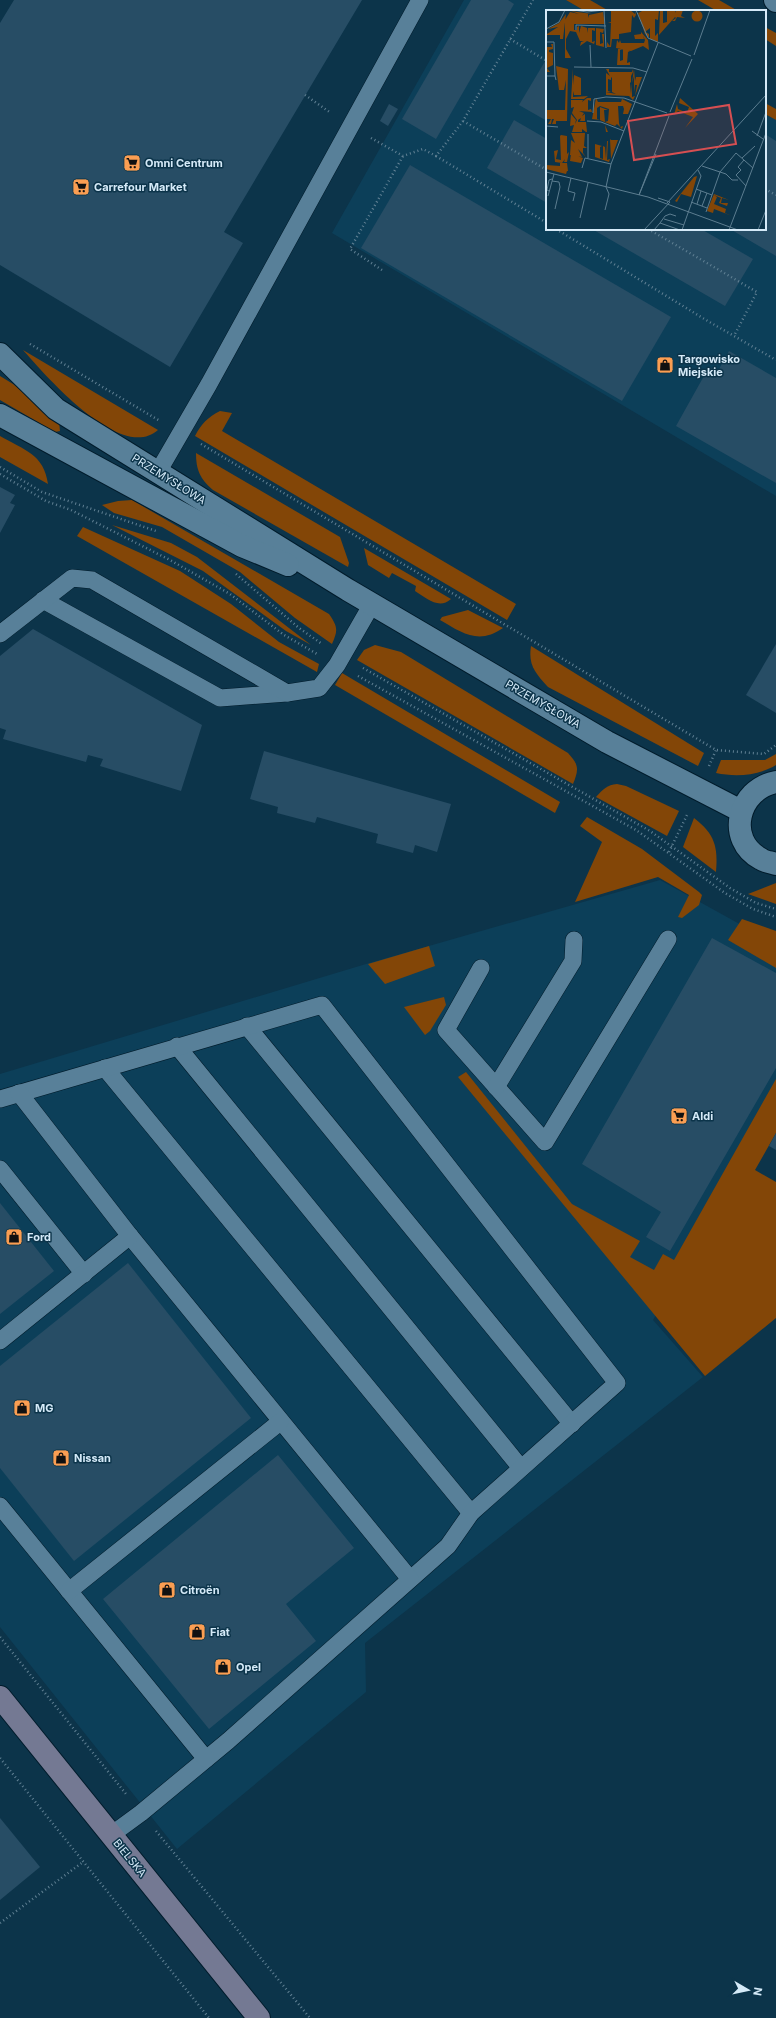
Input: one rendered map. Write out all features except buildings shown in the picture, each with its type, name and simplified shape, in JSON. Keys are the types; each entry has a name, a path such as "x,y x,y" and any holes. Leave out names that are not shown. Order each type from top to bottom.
{"main road":[{"name":"BIELSKA","path":"0,1697 259,2018"}],"street":[{"name":"PRZEMYSŁOWA","path":"0,354 56,409 348,590 607,742 741,811"},
{"name":"PRZEMYSŁOWA","path":"0,415 242,546 348,590"},
{"path":"776,782 765,784 750,795 741,811 740,830 747,847 761,859 776,864"}],"lane":[{"path":"158,472 420,0"},
{"path":"0,634 72,578 92,580 287,693"},
{"path":"43,600 220,698 287,693 319,688 339,660 372,604"},
{"path":"481,968 446,1030 545,1142 668,939"},
{"path":"496,1087 573,961 574,940"},
{"path":"0,1099 322,1005 617,1383 471,1512 448,1546 206,1759 141,1813 111,1834"},
{"path":"247,1026 572,1424"},
{"path":"178,1046 521,1468"},
{"path":"104,1068 471,1512"},
{"path":"19,1093 130,1236 280,1422 410,1579"},
{"path":"0,1169 84,1274"},
{"path":"0,1341 130,1236"},
{"path":"69,1591 280,1422"},
{"path":"0,1506 206,1759"}],"path":[{"path":"436,156 463,121 533,0"},
{"path":"510,39 546,60"},
{"path":"305,95 349,127 403,156"},
{"path":"463,121 546,169"},
{"path":"382,270 350,249 403,156 423,149 546,222"},
{"path":"766,190 776,196"},
{"path":"558,230 776,360"},
{"path":"650,230 757,292 734,336"},
{"path":"27,343 716,750 764,754 776,745"},
{"path":"0,467 42,492 160,532"},
{"path":"0,474 46,500 71,510 170,560 230,594 284,635 339,660 650,831 730,888 756,903 776,909"},
{"path":"235,572 299,628 339,660 636,830 725,893 753,909 776,917"},
{"path":"0,1758 209,2018"},
{"path":"0,1923 83,1862"}],"shaded area":[{"name":"Targowisko Miejskie","path":"464,0 566,0 583,10 546,10 546,230 766,230 766,115 776,120 776,496 332,233"},
{"path":"566,0 590,0 607,10 583,10"},
{"path":"698,0 719,0 736,10 715,10"},
{"path":"766,28 776,33 776,46 766,40"},
{"path":"766,104 776,109 776,120 766,115"},
{"path":"23,350 158,430 143,437 125,435 105,426 85,412 66,395"},
{"path":"0,376 13,384 59,422 60,431 55,432 0,400"},
{"path":"220,411 232,413 222,431 516,604 507,620 195,436 205,421"},
{"path":"0,436 25,449 37,459 46,474 48,484 0,457"},
{"path":"196,453 340,537 349,563 348,567 213,490 200,474"},
{"path":"132,500 329,614 336,629 332,644 295,618 240,572 162,527 114,513 102,505 118,501"},
{"path":"112,525 171,543 197,557 311,645 286,631 203,571"},
{"path":"83,527 180,571 231,604 279,642 319,664 317,672 77,536"},
{"path":"364,548 451,599 442,603 433,602 415,591 416,586 392,573 389,578 368,565"},
{"path":"468,610 503,628 486,636 478,636 463,633 440,620 442,617"},
{"path":"375,645 401,652 568,753 577,767 573,784 357,660 364,650"},
{"path":"531,646 704,753 698,766 548,687 536,673 532,664 530,653"},
{"path":"342,673 560,802 555,813 335,685"},
{"path":"776,754 776,765 769,769 746,775 716,773 721,760 765,760"},
{"path":"617,784 626,786 679,811 667,836 596,797 605,788 610,785"},
{"path":"587,817 642,849 699,892 702,895 699,905 682,918 678,917 689,895 658,877 575,902 602,842 580,826"},
{"path":"694,818 707,830 714,842 716,872 683,847"},
{"path":"660,880 776,944 776,1105 653,1320 703,1377 365,1643 366,1692 177,1849 0,1627 0,1074 366,964"},
{"path":"776,883 776,904 748,894"},
{"path":"742,919 776,931 776,968 728,940"},
{"path":"429,946 435,966 385,984 368,964"},
{"path":"444,997 446,1005 430,1031 425,1035 404,1007"},
{"path":"466,1072 572,1204 640,1241 630,1257 654,1270 663,1254 674,1260 776,1079 776,1133 755,1170 776,1182 776,1318 705,1376 458,1077"}],"place":[{"name":"Omni Centrum","path":"132,163"},
{"name":"Carrefour Market","path":"81,187"},
{"name":"Targowisko Miejskie","path":"665,365"},
{"name":"Aldi","path":"679,1116"},
{"name":"Ford","path":"14,1237"},
{"name":"MG","path":"22,1408"},
{"name":"Nissan","path":"61,1458"},
{"name":"Citroën","path":"167,1590"},
{"name":"Fiat","path":"197,1632"},
{"name":"Opel","path":"223,1667"}]}
